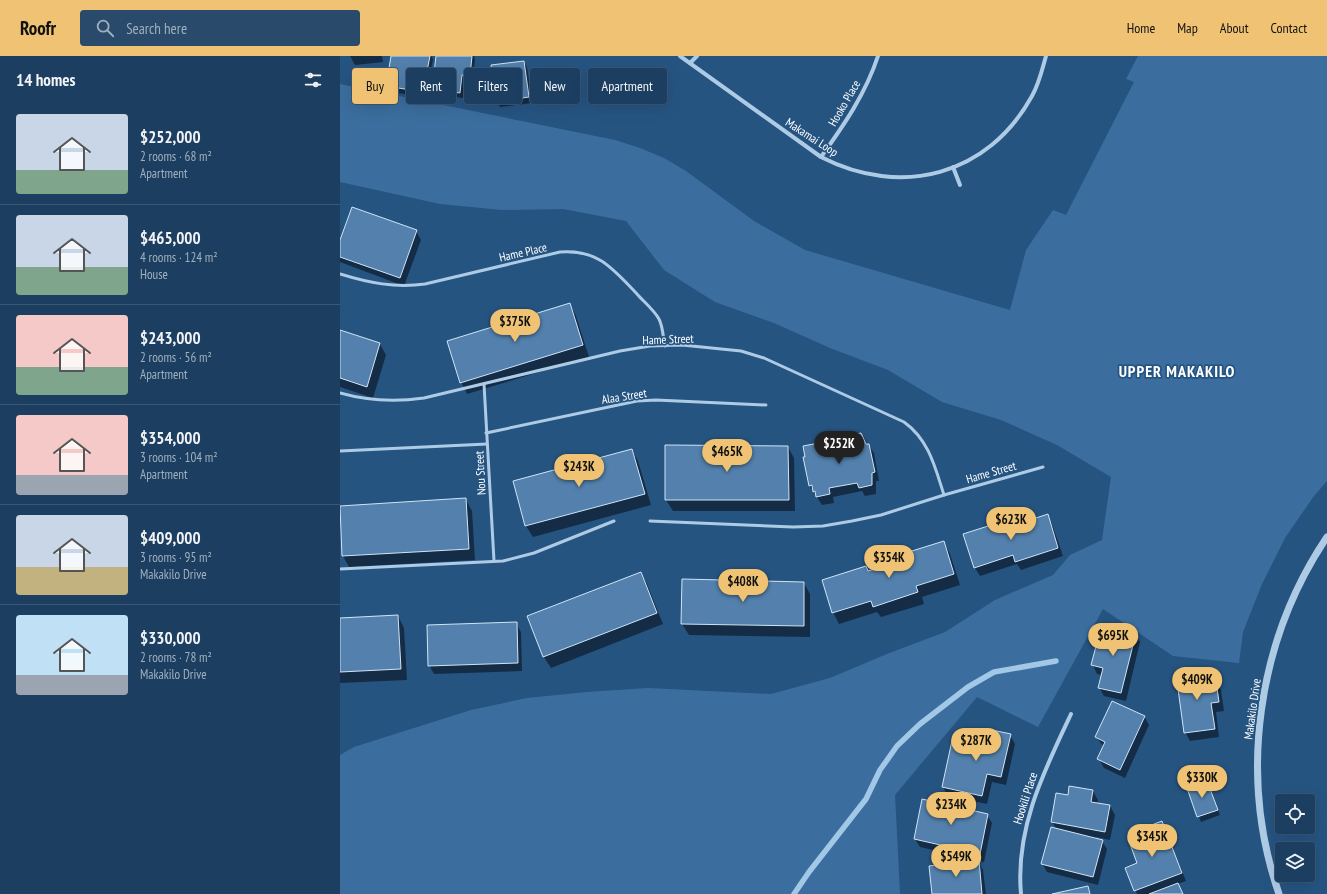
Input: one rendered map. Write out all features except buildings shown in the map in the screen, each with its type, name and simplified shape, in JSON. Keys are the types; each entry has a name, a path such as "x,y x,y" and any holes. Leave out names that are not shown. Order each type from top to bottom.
{"street":[{"name":"Makamai Loop","path":"680,56 821,157 854,171 888,178 923,176 953,167 988,148 1013,124 1033,95 1046,56"},
{"path":"690,63 697,56"},
{"name":"Hooko Place","path":"821,157 849,118 862,94 878,56"},
{"path":"953,167 960,185"},
{"name":"Makakilo Drive","path":"1279,894 1262,830 1257,783 1258,735 1264,688 1276,642 1293,598 1314,556 1327,538"},
{"name":"Hookili Place","path":"1021,894 1022,854 1032,804 1042,777 1071,714"}],"lane":[{"name":"Hame Place","path":"340,274 378,284 410,286 426,284 560,252 582,253 596,257 608,265 654,312 662,326 665,346"},
{"name":"Hame Street","path":"340,393 373,400 407,401 620,351 665,346 730,348 753,354 898,419 916,432 925,443 944,494"},
{"name":"Nou Street","path":"484,384 494,561"},
{"name":"Alaa Street","path":"486,433 636,402 656,400 766,405"},
{"path":"340,451 487,444"},
{"name":"Hame Street","path":"650,521 793,527 823,526 852,522 881,515 944,494 1043,466"},
{"path":"340,569 494,561 519,558 614,521"}],"shaded area":[{"path":"1138,56 1327,56 1327,481 1314,496 1285,538 1262,584 1243,632 1239,663 1173,656 1103,609 1038,727 977,697 895,795 900,894 340,894 340,755 354,747 471,710 527,698 648,688 771,694 830,678 945,632 995,600 1053,575 1070,555 1102,540 1111,477 1057,445 1001,420 942,402 888,370 830,348 774,323 715,302 664,270 626,221 563,209 502,210 440,204 340,182 340,84 352,86 352,104 398,104 398,96 406,97 406,104 438,104 615,140 640,148 664,158 686,171 754,221 805,250 1010,310 1026,250 1053,210 1066,215 1134,82 1126,79"}],"waterway":[{"path":"794,894 809,872 866,799 880,770 897,746 920,724 968,687 994,672 1056,661"}],"district":[{"name":"UPPER MAKAKILO","path":"1177,371"}]}
